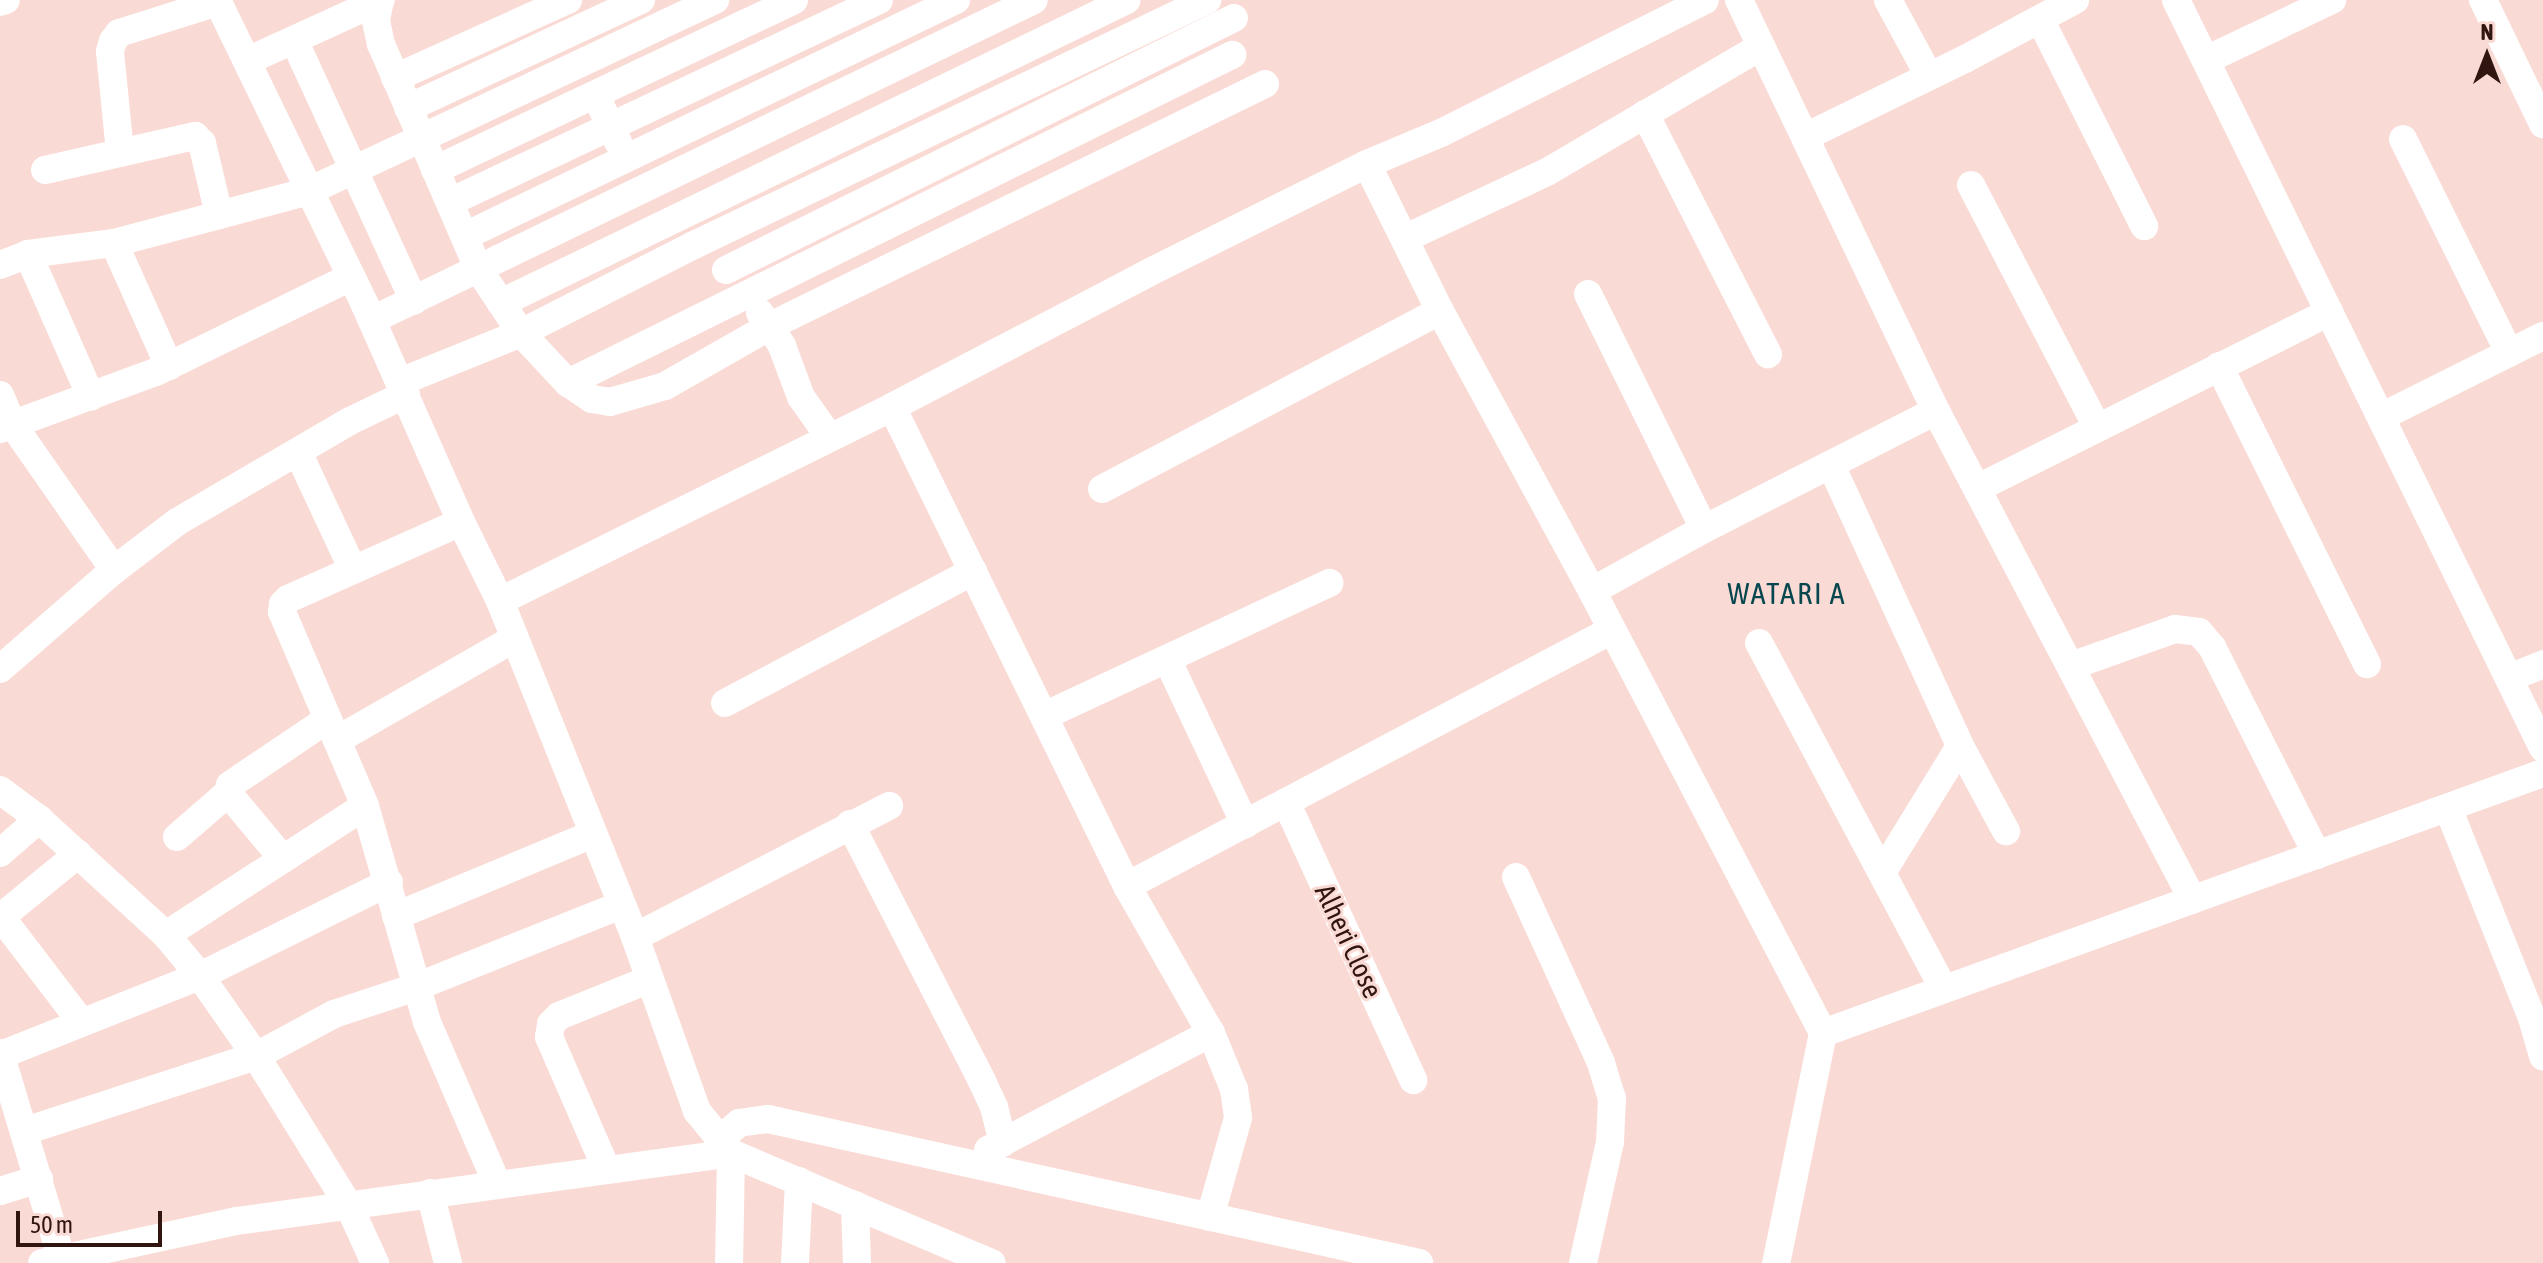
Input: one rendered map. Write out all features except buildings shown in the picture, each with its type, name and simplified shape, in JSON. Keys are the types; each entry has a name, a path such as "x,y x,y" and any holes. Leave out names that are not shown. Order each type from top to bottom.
{"street":[{"path":"0,2 6,0"},
{"path":"380,0 376,21 395,78 479,270 521,333 568,383 592,399 610,402 665,386 770,326 1265,84"},
{"path":"247,61 380,0"},
{"path":"395,78 568,0"},
{"path":"0,265 28,254 114,243 309,191 715,0"},
{"path":"435,170 794,0"},
{"path":"450,202 879,0"},
{"path":"465,236 627,161 906,11 956,0"},
{"path":"372,320 1034,0"},
{"path":"501,303 1127,0"},
{"path":"0,669 114,570 177,522 403,388 1207,0"},
{"path":"500,601 892,407 1186,253 1367,164 1443,132 1705,0"},
{"path":"1739,0 1936,411 2193,900"},
{"path":"1888,0 1928,74"},
{"path":"1805,137 1928,74 1965,59 2075,0"},
{"path":"2176,0 2543,748"},
{"path":"2206,60 2332,0"},
{"path":"2483,0 2543,124"},
{"path":"120,152 110,51 113,41 119,33 217,1 372,320 461,522 500,601 635,937 697,1111 726,1146 799,1181 992,1263"},
{"path":"408,108 626,3 638,38 655,68"},
{"path":"906,11 927,52"},
{"path":"726,270 1234,18"},
{"path":"2040,19 2144,226"},
{"path":"294,40 414,301"},
{"path":"1406,238 1547,172 1760,47"},
{"path":"568,383 935,205 1232,55"},
{"path":"1085,58 1132,149"},
{"path":"596,96 642,191 660,199 694,245 713,253 770,326 801,397 830,438"},
{"path":"1645,114 1768,354"},
{"path":"45,170 195,136 202,143 219,215"},
{"path":"2403,139 2509,353"},
{"path":"904,145 952,237"},
{"path":"1367,164 1440,311 1592,591 1823,1033 1776,1263"},
{"path":"1971,185 2097,427"},
{"path":"114,243 169,366"},
{"path":"28,254 91,397"},
{"path":"6,427 169,366 351,277"},
{"path":"1588,294 1704,529"},
{"path":"1102,489 1440,311"},
{"path":"1978,488 2329,312"},
{"path":"2381,417 2543,336"},
{"path":"2219,366 2367,664"},
{"path":"0,395 6,427 114,570"},
{"path":"892,407 1127,886 1211,1033 1234,1089 1238,1118 1210,1217"},
{"path":"1592,591 1704,529 1936,411"},
{"path":"298,452 353,570"},
{"path":"1831,465 1960,746 2006,831"},
{"path":"461,522 283,604 282,612 365,806 389,882 416,987 446,1070 497,1184"},
{"path":"725,703 973,571"},
{"path":"1044,716 1329,583"},
{"path":"2071,666 2175,629 2199,632 2212,647 2317,855"},
{"path":"1127,886 1612,630"},
{"path":"177,837 228,793 237,778 515,638"},
{"path":"1759,643 1944,989"},
{"path":"1167,659 1245,824"},
{"path":"2509,678 2543,664"},
{"path":"1882,873 1960,746"},
{"path":"1823,1033 2543,773"},
{"path":"0,790 39,819 166,935 200,976 256,1056 349,1206 375,1263"},
{"path":"228,793 283,859"},
{"name":"Alheri Close","path":"1286,802 1413,1080"},
{"path":"166,935 365,806"},
{"path":"635,937 889,806"},
{"path":"2448,808 2537,1018 2543,1056"},
{"path":"0,853 39,819"},
{"path":"850,824 981,1079 994,1107 1003,1143"},
{"path":"396,916 593,834"},
{"path":"78,854 1,917 82,1023"},
{"path":"1516,877 1601,1063 1612,1098 1610,1142 1583,1263"},
{"path":"389,882 200,976 0,1054 6,1092 25,1131 39,1179 56,1261 236,1221 606,1168 726,1146"},
{"path":"25,1131 256,1056 334,1014 416,987 621,905"},
{"path":"606,1168 549,1037 551,1024 559,1016 650,979"},
{"path":"966,1161 1211,1033"},
{"path":"729,1263 726,1146 739,1123 768,1119 1419,1263"},
{"path":"0,1191 39,1179"},
{"path":"795,1263 799,1181"},
{"path":"430,1193 448,1263"},
{"path":"855,1205 857,1263"}],"district":[{"name":"WATARI A","path":"1787,593"}]}
